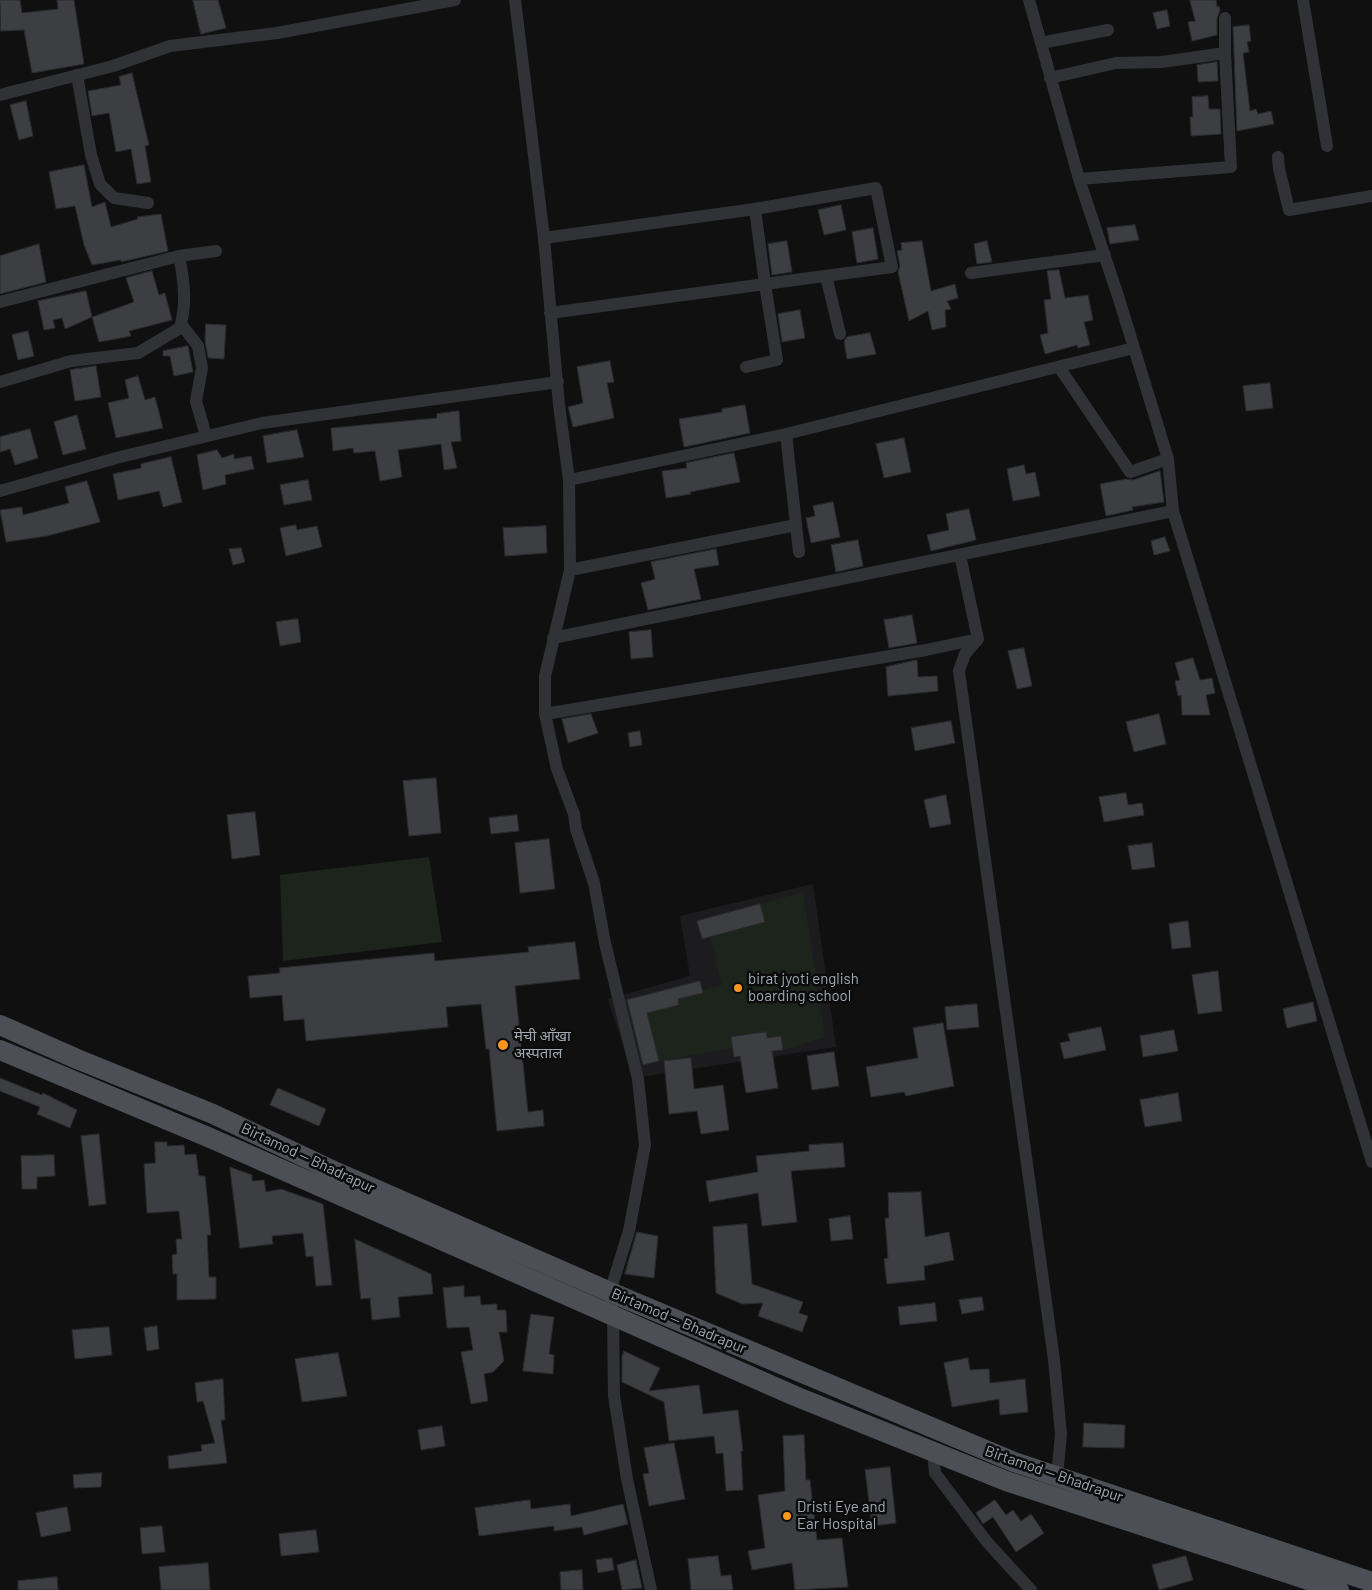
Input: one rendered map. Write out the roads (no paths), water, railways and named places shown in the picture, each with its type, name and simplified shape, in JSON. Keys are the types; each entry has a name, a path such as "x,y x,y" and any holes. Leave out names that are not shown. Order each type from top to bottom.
{"main road":[{"name":"Birtamod — Bhadrapur","path":"0,1026 213,1114 331,1181 613,1316 795,1396 1006,1481 1339,1590"},
{"name":"Birtamod — Bhadrapur","path":"0,1050 610,1292 1014,1462 1372,1582"},
{"path":"897,1437 904,1416"}],"street":[{"path":"0,95 113,66 170,46 277,33 454,0"},
{"path":"515,0 544,238 550,313 570,480 570,570 552,638 550,660 545,676 545,714 556,769 574,814 576,829 594,884 607,952 638,1079 645,1145 628,1231 610,1292 613,1316 614,1396 627,1479 651,1590"},
{"path":"1029,0 1079,179 1105,255 1168,459 1173,511 1372,1162"},
{"path":"1302,0 1327,146"},
{"path":"1079,179 1231,167 1225,18"},
{"path":"1041,43 1108,30"},
{"path":"1050,78 1116,63 1162,62 1225,53"},
{"path":"77,74 91,155 100,184 114,198 148,204"},
{"path":"1278,156 1279,169 1289,210 1372,196"},
{"path":"544,238 754,208 876,188 892,267 550,313"},
{"path":"746,368 777,360 754,208"},
{"path":"0,302 179,256 216,251"},
{"path":"971,273 1105,255"},
{"path":"0,382 72,361 138,353 180,328 185,309 183,275 179,256"},
{"path":"826,276 840,334"},
{"path":"181,324 198,346 202,368 196,401 206,436"},
{"path":"570,480 786,434 836,420 1134,348"},
{"path":"1059,367 1130,472 1168,459"},
{"path":"0,491 262,423 558,382"},
{"path":"786,434 799,552"},
{"path":"552,638 1173,511"},
{"path":"570,570 796,525"},
{"path":"960,555 978,639"},
{"path":"545,714 926,650 978,639"},
{"path":"978,639 965,654 958,671 1054,1360 1061,1434 1057,1477"},
{"path":"936,1453 934,1461 935,1473 987,1542 1031,1590"}],"place":[{"name":"birat jyoti english boarding school","path":"738,988"},
{"name":"मेची आँखा अस्पताल","path":"503,1045"},
{"name":"Dristi Eye and Ear Hospital","path":"787,1516"}]}
